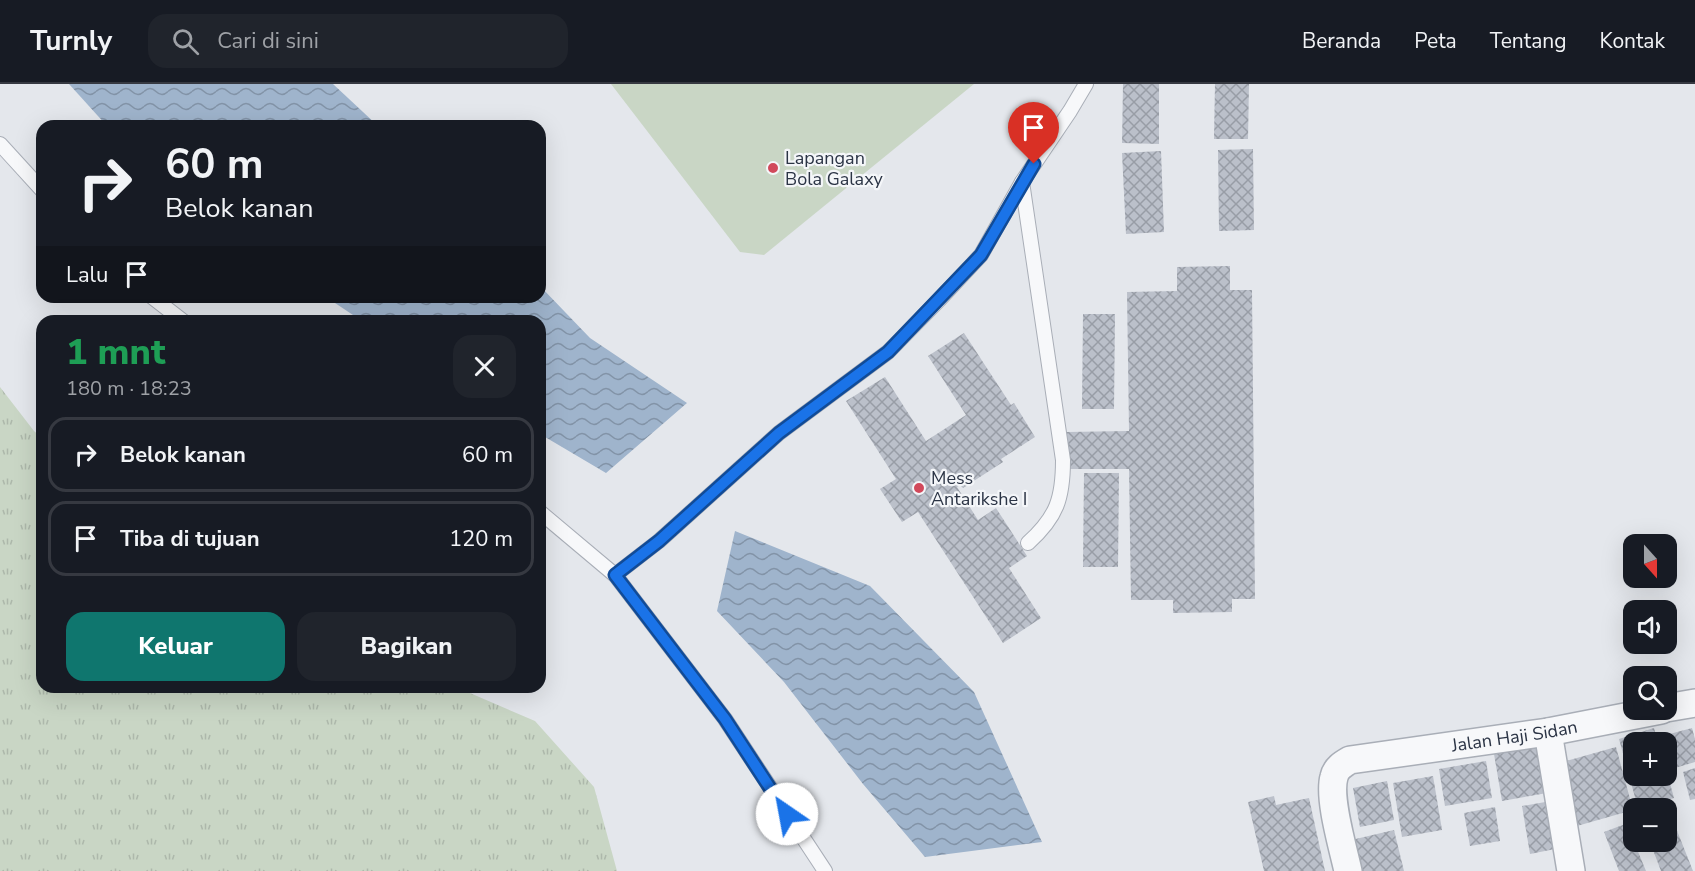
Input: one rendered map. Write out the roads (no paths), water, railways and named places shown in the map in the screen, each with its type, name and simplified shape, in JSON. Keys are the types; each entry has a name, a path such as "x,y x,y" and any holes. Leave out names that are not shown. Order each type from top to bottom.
{"street":[{"path":"1677,706 1695,703"},
{"name":"Jalan Haji Sidan","path":"1348,871 1332,795 1334,776 1340,766 1350,760 1548,732 1623,717"},
{"path":"1548,732 1571,871"}],"lane":[{"path":"615,575 659,541 779,433 888,352 939,300 981,255 1022,182 1086,84"},
{"path":"0,144 36,183"},
{"path":"1022,182 1063,460 1063,486 1057,506 1044,528 1028,543"},
{"path":"160,303 175,315"},
{"path":"546,517 615,575 725,719 825,871"}],"water":[{"path":"69,84 333,84 372,120 102,120"},
{"path":"546,292 590,338 687,403 606,473 546,438 546,315 353,315 335,303 546,303"},
{"path":"735,531 870,586 974,692 1042,842 925,857 863,784 784,682 717,611"}],"place":[{"name":"Lapangan Bola Galaxy","path":"773,168"},
{"name":"Mess Antarikshe I","path":"919,488"}]}
